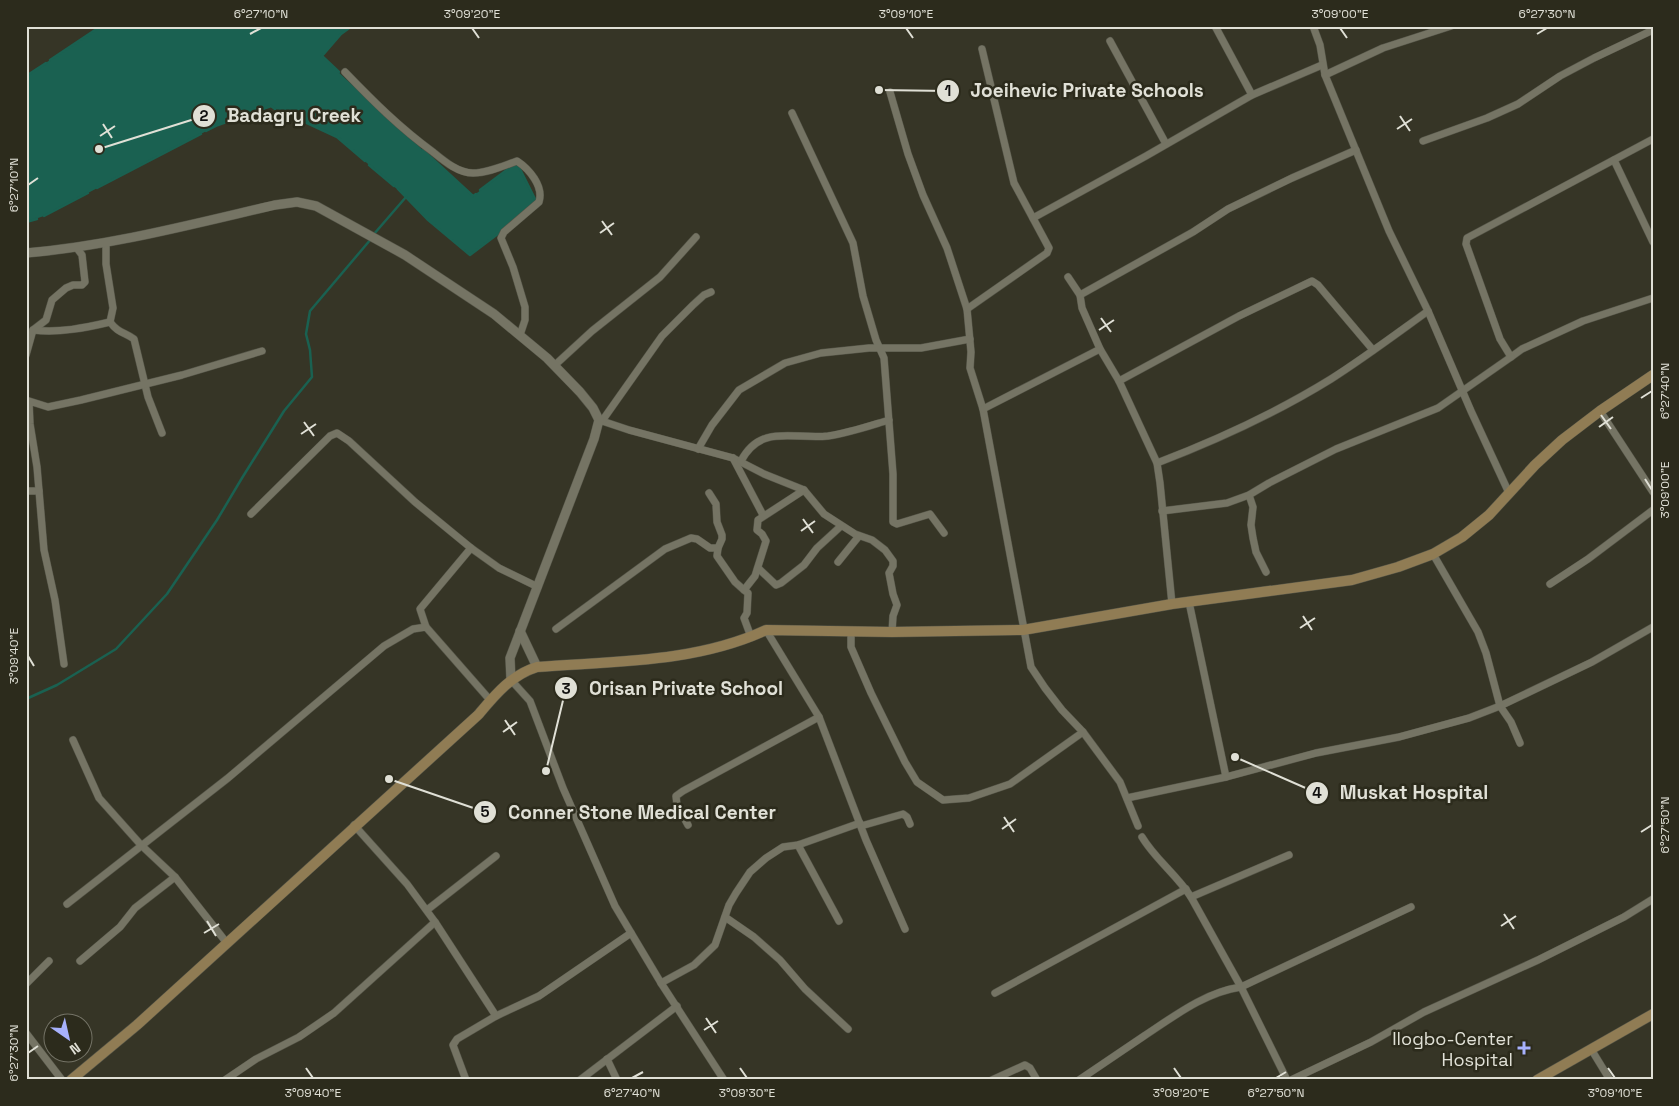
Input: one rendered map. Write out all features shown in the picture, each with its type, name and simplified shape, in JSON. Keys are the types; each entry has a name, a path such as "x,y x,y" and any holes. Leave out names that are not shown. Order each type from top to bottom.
{"main road":[{"path":"71,1080 137,1025 354,825 478,715 490,700 511,680 526,671 537,667 681,655 712,649 751,637 766,630 892,632 1023,630 1172,604 1352,580 1398,567 1433,554 1462,537 1489,515 1562,440 1600,411 1653,375"},
{"path":"1537,1080 1653,1014"}],"street":[{"path":"1215,26 1252,95"},
{"path":"1313,26 1320,45 1325,75 1389,232 1428,311 1509,494"},
{"path":"1325,75 1383,48 1450,26"},
{"path":"1423,141 1487,118 1518,104 1560,76 1653,30"},
{"path":"1110,41 1166,144"},
{"path":"967,309 1047,252 1049,248 1014,183 982,49"},
{"path":"1033,218 1252,95 1322,65"},
{"path":"345,72 400,127 459,170 472,173 488,171 517,161 532,176 540,190 539,202 504,232 501,238 513,267 525,307 525,320 520,334"},
{"path":"890,92 908,154 923,195 947,248 967,309 971,352 970,368 983,409 1031,667 1062,710 1083,732 1120,782 1138,826"},
{"path":"792,113 853,243 863,296 884,358 893,474 893,522 897,524 930,514 944,533"},
{"path":"1512,357 1500,339 1466,244 1467,238 1653,139"},
{"path":"1080,295 1193,232 1228,209 1356,150"},
{"path":"1614,160 1652,238"},
{"path":"26,253 106,242 275,205 297,202 316,206 413,260 494,314 555,365 593,408 600,421 733,458 764,474 804,490 824,514 859,536 872,540 885,550 893,561 890,572 893,594 897,605 893,616 892,632"},
{"path":"555,365 592,331 660,276 696,237"},
{"path":"106,242 106,264 112,308 110,322 116,331 127,334 134,340 148,396 162,433"},
{"path":"26,355 28,340 34,330 46,320 52,300 73,285 82,285 85,282 82,254 76,247"},
{"path":"1068,277 1080,295 1082,308 1100,350 1119,382 1157,463 1172,604"},
{"path":"1119,382 1240,316 1312,281 1318,285 1373,350"},
{"path":"712,292 704,295 662,336 600,421 510,658 511,680 530,701 563,788 615,906 661,983 724,1080"},
{"path":"1162,511 1227,503 1249,495 1336,449 1438,408 1522,349 1583,321 1653,298"},
{"path":"1157,463 1228,433 1286,404 1332,378 1428,311"},
{"path":"34,330 52,332 80,329 110,322"},
{"path":"698,449 712,425 739,390 785,363 821,353 869,348 921,348 970,339"},
{"path":"983,409 1100,350"},
{"path":"64,664 55,600 44,550 37,467 28,399 48,407 182,375 262,352"},
{"path":"1600,411 1653,492"},
{"path":"741,462 746,451 756,442 769,438 783,436 828,436 889,420"},
{"path":"251,514 330,436 337,433 349,441 415,502 471,548 499,568 538,587"},
{"path":"733,458 763,515"},
{"path":"744,590 755,576 766,540 756,530 758,520 804,490"},
{"path":"26,491 39,491"},
{"path":"708,493 716,504 717,522 722,535 717,556 735,582 748,594 747,613 744,618 751,637"},
{"path":"1249,495 1253,507 1251,526 1256,552 1266,572"},
{"path":"1550,584 1588,559 1653,510"},
{"path":"758,568 776,585 781,583 804,566 817,548 841,526"},
{"path":"838,562 859,536"},
{"path":"556,628 665,549 691,538 697,539 710,548 718,548"},
{"path":"471,548 420,609 426,627 490,700"},
{"path":"1433,554 1478,632 1486,653 1500,706 1511,722 1520,743"},
{"path":"1189,602 1226,777"},
{"path":"67,904 228,778 384,646 413,629 426,627"},
{"path":"1127,798 1226,777 1316,753 1399,737 1469,718 1500,706 1592,662 1653,627"},
{"path":"766,630 819,718 861,824 906,929"},
{"path":"520,631 537,667"},
{"path":"851,631 852,647 871,693 905,762 917,782 943,800 969,798 1010,784 1083,732"},
{"path":"688,825 677,805 676,796 819,718"},
{"path":"73,740 100,798 141,845 175,877 226,942"},
{"path":"661,983 694,965 715,945 729,905 736,893 750,872 766,858 783,848 798,845 861,824 903,814 907,817 910,824"},
{"path":"354,825 408,884 496,1016"},
{"path":"1142,836 1147,845 1191,897 1289,1080 1371,1042 1424,1012 1538,960 1624,917 1653,899"},
{"path":"798,845 839,921"},
{"path":"1191,897 1290,855"},
{"path":"427,910 496,856"},
{"path":"80,960 120,927 135,908 175,877"},
{"path":"995,992 1186,889"},
{"path":"1079,1080 1174,1016 1210,996 1240,987 1411,907"},
{"path":"725,917 754,937 780,960 805,990 848,1029"},
{"path":"225,1080 256,1059 299,1037 334,1013 435,922"},
{"path":"466,1080 453,1045 457,1039 496,1016 539,996 631,934"},
{"path":"26,984 49,961"},
{"path":"580,1080 677,1006"},
{"path":"26,1033 62,1080"},
{"path":"1591,1049 1610,1080"},
{"path":"607,1059 617,1080"},
{"path":"992,1080 1025,1065 1030,1068 1037,1080"}],"water":[{"path":"101,26 352,26 341,34 322,57 473,196 517,162 537,203 470,255 427,219 406,197 337,137 271,107 218,125 44,216 26,222 26,76"}],"waterway":[{"path":"50,60 101,26"},
{"path":"339,72 322,56 341,34 352,26"},
{"path":"26,76 46,63"},
{"path":"206,131 271,106 275,109"},
{"path":"294,117 337,137 365,161"},
{"path":"97,188 201,134"},
{"path":"423,150 473,196 476,194"},
{"path":"369,165 394,186"},
{"path":"518,165 537,203"},
{"path":"480,190 508,169"},
{"path":"398,189 427,219 470,255 503,230"},
{"path":"44,216 88,193"},
{"path":"374,234 406,197"},
{"path":"26,222 37,219"},
{"path":"26,699 57,685 116,649 167,594 217,520 284,411 312,377 310,350 306,334 310,311 371,239"}],"place":[{"name":"Joeihevic Private Schools","path":"879,90"},
{"name":"Badagry Creek","path":"99,149"},
{"name":"Muskat Hospital","path":"1235,757"},
{"name":"Orisan Private School","path":"546,771"},
{"name":"Conner Stone Medical Center","path":"389,779"},
{"name":"Ilogbo-Center Hospital","path":"1524,1048"}]}
